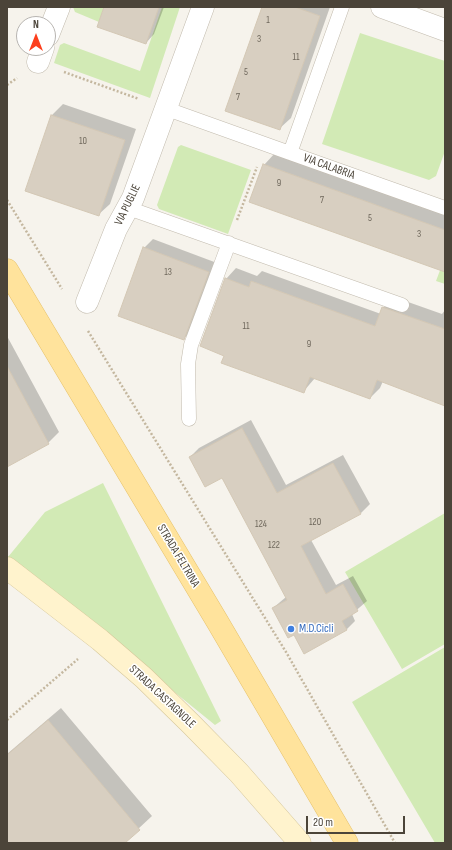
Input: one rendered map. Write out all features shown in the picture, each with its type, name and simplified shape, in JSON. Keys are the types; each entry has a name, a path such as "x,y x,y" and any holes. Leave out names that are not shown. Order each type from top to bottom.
{"main road":[{"name":"STRADA FELTRINA","path":"7,270 217,621 347,843"},
{"name":"STRADA CASTAGNOLE","path":"7,568 100,640 144,678 239,773 300,843"}],"street":[{"name":"VIA PUGLIE","path":"87,302 116,229 133,198 167,109 203,7"},
{"path":"382,7 445,30"}],"lane":[{"name":"VIA CALABRIA","path":"342,7 290,153 445,208"},
{"path":"167,109 290,153"},
{"path":"128,208 402,305"},
{"path":"189,419 188,364 191,345 229,243"}],"path":[{"path":"42,56 167,109"},
{"path":"229,243 265,144"},
{"path":"7,200 65,294"},
{"path":"86,328 286,652 395,843"},
{"path":"7,720 100,640"}],"green space":[{"path":"73,7 104,7 99,22 75,12"},
{"path":"162,7 180,7 150,98 54,63 60,45 64,43 140,71"},
{"path":"360,33 445,61 445,151 436,176 429,180 322,144"},
{"path":"181,145 251,170 228,234 159,209 157,205 178,147"},
{"path":"445,257 445,284 436,281"},
{"path":"103,483 221,721 215,725 8,557 45,512"},
{"path":"445,513 445,644 402,669 345,572"},
{"path":"445,647 445,843 435,843 352,702"}],"building":[{"path":"104,7 159,7 146,44 97,27"},
{"path":"262,7 295,7 320,16 280,130 225,111"},
{"path":"51,115 125,140 99,216 25,191"},
{"path":"263,164 445,230 445,272 249,202"},
{"path":"143,247 209,272 184,340 118,316"},
{"path":"225,278 249,287 251,281 375,326 382,307 445,329 445,406 377,380 370,399 310,377 304,393 221,363 224,356 200,346"},
{"path":"7,366 49,444 7,467"},
{"path":"242,428 277,493 333,463 361,514 301,546 326,594 343,584 358,611 342,621 347,630 304,654 294,635 288,638 272,608 287,600 222,478 205,487 189,457"},
{"path":"48,720 140,830 125,843 7,843 7,755"}],"place":[{"name":"M.D.Cicli","path":"291,629"}]}
